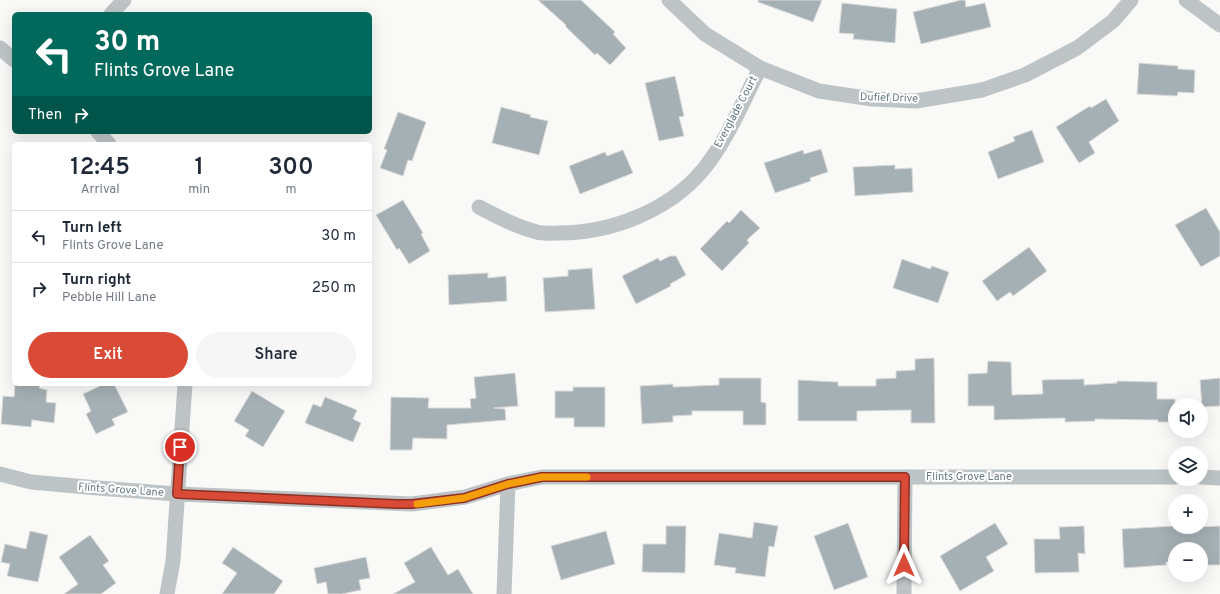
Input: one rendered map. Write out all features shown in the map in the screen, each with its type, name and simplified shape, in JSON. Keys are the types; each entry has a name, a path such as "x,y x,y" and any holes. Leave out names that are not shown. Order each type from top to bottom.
{"street":[{"path":"113,12 124,0"},
{"name":"Dufief Drive","path":"669,0 705,34 760,68 819,91 872,99 916,100 982,90 1025,75 1077,48 1113,21 1131,0"},
{"path":"1186,0 1220,25"},
{"path":"0,48 12,58"},
{"name":"Everglade Court","path":"479,207 507,222 539,232 581,233 637,218 680,193 702,171 722,143 760,68"},
{"path":"100,134 107,142"},
{"path":"167,594 172,561 185,386"},
{"name":"Flints Grove Lane","path":"0,474 31,482 177,494 412,504 464,498 508,484 542,477 1168,477"},
{"path":"904,594 905,477"},
{"path":"1208,478 1220,478"},
{"path":"504,594 508,484"}],"building":[{"path":"538,0 581,0 615,32 613,34 626,48 610,65 597,53 595,55 565,26 566,25"},
{"path":"758,0 822,0 813,22 758,2"},
{"path":"965,0 966,7 985,3 991,27 921,44 913,12"},
{"path":"842,3 897,9 895,43 853,39 854,34 839,33"},
{"path":"1139,63 1178,66 1178,69 1195,70 1194,93 1178,92 1177,96 1137,94"},
{"path":"675,76 684,116 679,117 684,136 659,141 645,83"},
{"path":"1106,99 1119,121 1089,142 1095,153 1079,163 1056,127 1090,106 1091,108"},
{"path":"501,107 531,115 530,117 548,121 539,155 492,143"},
{"path":"398,112 426,122 412,161 408,160 403,176 380,168 387,150 384,149"},
{"path":"1032,130 1044,162 998,179 988,152 1015,141 1013,137"},
{"path":"821,149 828,172 810,178 811,181 775,193 764,163 803,150 804,154"},
{"path":"623,150 633,173 580,194 569,166 605,152 607,156"},
{"path":"895,165 895,169 912,168 913,192 855,196 853,167"},
{"path":"403,200 423,233 421,234 430,251 409,264 399,248 397,250 376,215"},
{"path":"1206,208 1220,232 1220,256 1201,267 1175,225"},
{"path":"741,210 760,228 747,240 749,243 722,271 700,249 727,221 729,223"},
{"path":"1029,247 1047,271 1013,296 1010,292 997,301 982,281"},
{"path":"670,256 676,256 686,275 670,284 671,286 636,304 622,276 658,258 660,261"},
{"path":"902,259 930,269 932,266 949,272 938,303 893,288"},
{"path":"592,268 595,309 545,312 543,278 568,276 568,270"},
{"path":"488,273 488,278 506,276 507,301 449,305 448,275"},
{"path":"934,358 935,423 911,423 911,410 857,411 857,421 798,421 798,380 838,382 838,386 876,386 876,379 896,378 896,371 915,370 915,359"},
{"path":"988,361 1011,362 1012,395 1043,394 1042,380 1084,379 1084,385 1117,383 1117,381 1157,382 1157,399 1168,399 1168,422 1158,422 1158,420 1095,419 1095,421 1065,422 1065,418 994,420 994,406 968,406 968,374 987,373"},
{"path":"515,373 518,406 494,408 505,409 506,420 447,425 447,439 413,438 412,450 390,450 391,397 429,398 428,408 471,408 470,399 476,398 474,377"},
{"path":"719,378 761,378 761,402 766,403 766,425 743,425 743,411 692,411 692,415 673,416 673,422 642,424 640,386 673,384 673,387 719,385"},
{"path":"1220,378 1220,406 1208,407 1208,398 1201,398 1200,380"},
{"path":"15,386 40,386 39,388 47,390 46,402 56,403 54,423 32,420 31,427 1,424 3,396 14,397"},
{"path":"100,386 115,386 128,412 112,419 115,425 96,434 86,414 91,411 83,394"},
{"path":"573,387 605,387 605,427 574,427 574,418 555,418 555,391 573,391"},
{"path":"252,391 285,411 263,447 245,436 249,430 234,421"},
{"path":"325,397 357,410 353,419 361,423 353,442 305,423 313,404 321,407"},
{"path":"754,522 778,526 774,547 769,546 765,577 735,573 736,568 714,565 719,533 752,538"},
{"path":"848,523 868,577 834,590 814,536"},
{"path":"995,523 1008,544 986,557 994,571 960,591 940,556"},
{"path":"666,526 686,526 685,573 642,572 643,544 666,544"},
{"path":"1084,526 1085,554 1078,553 1079,572 1035,573 1034,539 1060,539 1059,527"},
{"path":"1168,526 1168,534 1208,534 1208,527 1220,526 1220,565 1208,565 1208,542 1168,542 1168,562 1166,562 1166,565 1124,568 1122,529"},
{"path":"30,531 48,535 38,582 7,576 10,564 1,562 5,544 26,549"},
{"path":"606,531 615,564 561,580 551,546"},
{"path":"90,535 109,561 103,565 116,583 101,594 64,594 78,584 59,557"},
{"path":"233,547 283,581 274,594 222,594 237,573 222,563"},
{"path":"431,547 448,575 458,569 473,594 393,594 415,582 404,563"},
{"path":"366,557 370,578 359,580 361,590 342,594 328,594 326,582 317,584 314,568"}],"slow traffic":[{"path":"417,504 464,498 508,484 542,477 587,477"}],"route":[{"path":"180,447 177,494 396,504 412,504 464,498 508,484 542,477 905,477 904,565"}]}
